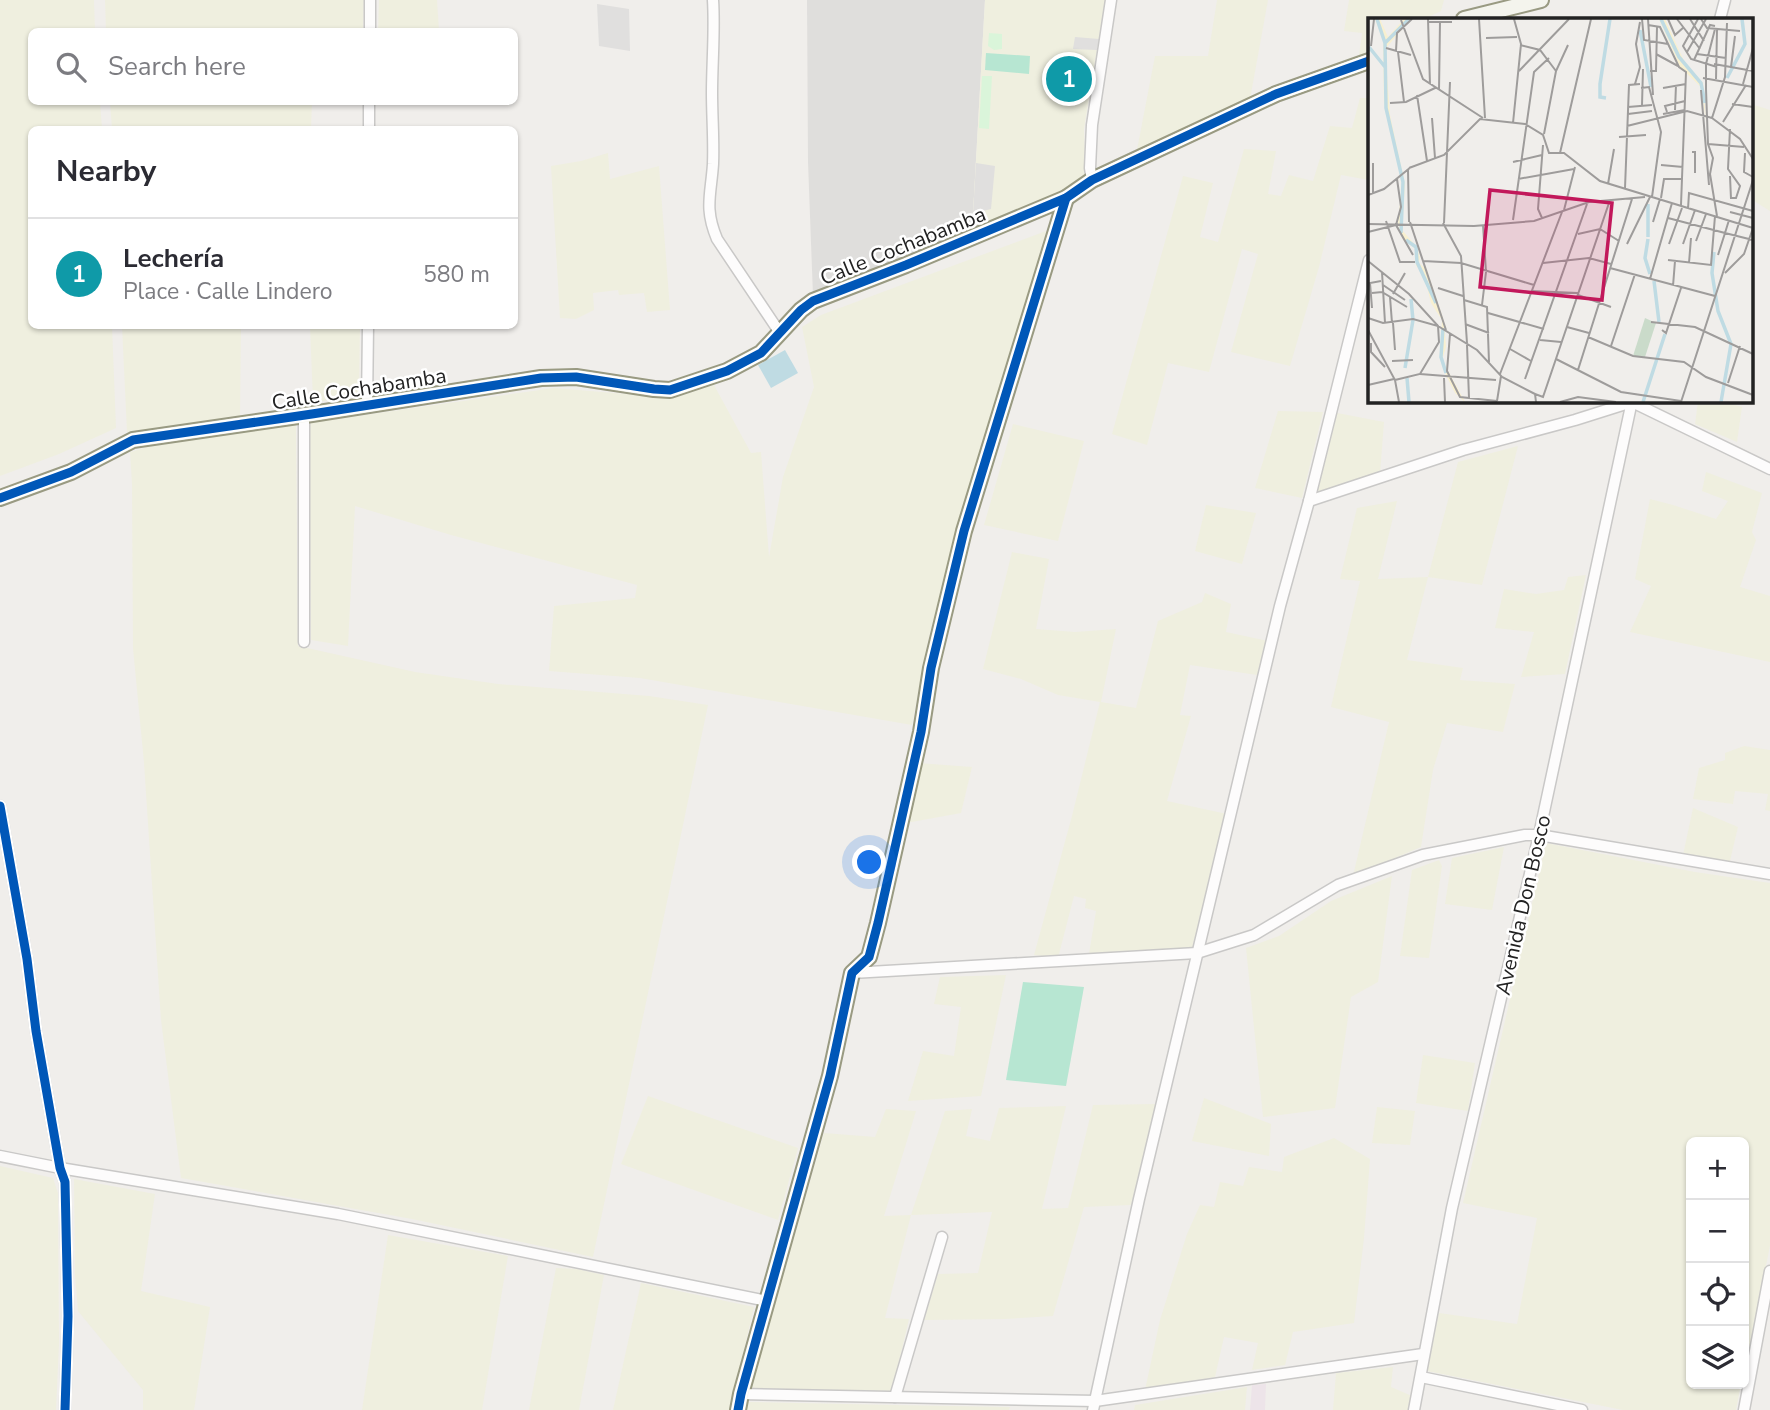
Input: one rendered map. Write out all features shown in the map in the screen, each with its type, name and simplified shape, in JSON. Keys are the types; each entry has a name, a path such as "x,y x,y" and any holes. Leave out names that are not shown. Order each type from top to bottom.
{"street":[{"path":"370,0 370,28"},
{"path":"713,0 713,164 708,205 712,228 780,333"},
{"path":"1092,180 1092,125 1111,0"},
{"path":"1468,18 1541,0"},
{"path":"1720,18 1725,0"},
{"name":"Calle Cochabamba","path":"0,498 71,472 133,440 541,378 576,377 670,390 727,370 761,353 801,310 813,301 1066,198 1092,180 1276,94 1368,61"},
{"path":"369,105 369,126"},
{"path":"738,1410 830,1076 852,973 869,957 878,923 921,732 931,668 964,531 1066,198"},
{"path":"1094,1406 1139,1199 1280,606 1368,264"},
{"path":"368,329 368,405"},
{"path":"1309,501 1463,450 1575,420 1629,402"},
{"name":"Avenida Don Bosco","path":"1414,1410 1452,1208 1539,835 1632,402"},
{"path":"1634,402 1770,469"},
{"path":"304,415 304,642"},
{"path":"0,806 25,946 36,1031 60,1168 65,1182 68,1316 65,1410"},
{"path":"852,973 1197,953 1254,934 1338,885 1423,855 1525,835 1539,835 1770,874"},
{"path":"0,1156 338,1214 767,1301"},
{"path":"895,1396 942,1237"},
{"path":"1744,1410 1770,1271"},
{"path":"741,1394 895,1396 1094,1406 1423,1354"},
{"path":"1421,1377 1582,1410"}],"shaded area":[{"path":"807,0 985,0 972,231 813,296 808,162"},
{"path":"597,4 629,9 630,51 599,46"},
{"path":"1075,37 1099,39 1097,50 1073,49"},
{"path":"976,163 995,166 991,209 983,211 978,228 972,231"},
{"path":"1266,1384 1265,1410 1250,1410 1252,1385"}],"green space":[{"path":"0,0 94,0 95,28 28,28 28,105 100,105 102,126 28,126 28,329 112,329 116,428 59,454 0,476"},
{"path":"105,0 364,0 363,28 106,28"},
{"path":"379,0 437,0 439,28 378,28"},
{"path":"985,0 1105,0 1084,129 1086,179 972,231"},
{"path":"1217,0 1268,0 1250,99 1136,155 1155,56 1208,56"},
{"path":"1349,0 1444,0 1441,11 1426,18 1368,18 1368,51 1359,56 1362,33 1344,31"},
{"path":"989,33 1002,34 1002,49 994,50 988,46"},
{"path":"986,53 1030,56 1029,74 985,70"},
{"path":"982,76 992,76 989,129 979,128"},
{"path":"1360,98 1368,98 1368,180 1341,175 1319,267 1290,366 1231,352 1258,254 1242,249 1209,372 1168,363 1147,445 1112,434 1183,176 1213,183 1200,237 1218,242 1244,149 1276,151 1268,194 1281,196 1289,175 1313,181 1330,126 1352,128"},
{"path":"1752,104 1770,110 1770,211 1752,200"},
{"path":"110,105 312,105 311,126 112,126"},
{"path":"608,153 610,179 659,166 670,310 647,312 644,293 619,295 618,290 593,293 594,310 576,319 560,318 551,166"},
{"path":"1046,231 928,640 912,725 640,678 549,671 554,606 635,598 637,585 355,506 348,646 311,640 309,423 554,388 674,398 714,385 751,453 761,452 769,557 783,477 814,387 802,327 821,315"},
{"path":"122,329 241,329 240,417 127,432"},
{"path":"310,329 360,329 359,397 313,402"},
{"path":"1698,402 1725,402 1742,407 1737,442 1695,424"},
{"path":"1278,411 1323,412 1302,498 1255,488"},
{"path":"1337,413 1384,422 1380,474 1317,493"},
{"path":"1013,424 1084,441 1058,541 984,525"},
{"path":"296,425 298,646 415,672 498,684 649,696 708,705 593,1257 412,1219 181,1178 161,1020 144,763 133,648 130,452 159,444"},
{"path":"1518,446 1482,585 1428,577 1458,462"},
{"path":"1706,472 1762,493 1752,532 1756,540 1740,587 1770,596 1770,662 1630,632 1651,586 1635,579 1650,499 1716,519 1728,501 1702,491"},
{"path":"1397,501 1378,579 1428,577 1407,660 1463,668 1460,680 1515,684 1503,732 1447,723 1433,770 1421,847 1353,876 1389,722 1331,707 1360,581 1340,579 1357,508"},
{"path":"1206,505 1256,513 1242,564 1195,551"},
{"path":"1012,552 1049,559 1036,629 1075,632 1116,629 1101,702 1136,708 1158,621 1202,602 1205,593 1231,604 1226,632 1268,641 1257,675 1190,665 1180,715 1191,716 1167,801 1227,814 1192,948 1089,954 1096,911 1085,908 1086,899 1074,896 1058,958 1034,955 1100,702 1058,695 1021,679 983,669"},
{"path":"1586,575 1565,674 1521,677 1534,632 1495,628 1504,589 1536,594 1564,590 1568,577"},
{"path":"1744,746 1770,750 1770,811 1765,810 1768,794 1735,791 1733,804 1693,799 1699,768 1725,760 1725,753"},
{"path":"918,763 972,767 961,813 906,823"},
{"path":"1693,808 1738,827 1729,865 1683,855"},
{"path":"1546,843 1695,872 1770,883 1770,1246 1749,1349 1749,1137 1686,1137 1686,1389 1740,1389 1736,1410 1623,1410 1427,1371 1439,1313 1517,1324 1537,1218 1463,1203"},
{"path":"1504,847 1492,910 1445,904 1452,858"},
{"path":"1439,860 1442,866 1429,958 1400,956 1412,870"},
{"path":"1392,876 1378,982 1351,997 1335,1108 1263,1117 1246,948 1279,936 1331,901"},
{"path":"1006,975 981,1096 908,1101 923,1051 954,1056 961,1007 934,1004 940,977"},
{"path":"1023,982 1084,987 1066,1086 1006,1080"},
{"path":"1423,1055 1475,1063 1468,1111 1416,1103"},
{"path":"648,1096 798,1148 778,1220 621,1164"},
{"path":"1204,1098 1271,1124 1269,1156 1192,1141"},
{"path":"1156,1104 1131,1205 1084,1207 1053,1316 924,1320 938,1274 978,1273 992,1212 911,1215 945,1111 972,1109 966,1136 990,1141 999,1108 1066,1106 1042,1209 1068,1208 1093,1105"},
{"path":"1377,1107 1415,1111 1410,1145 1372,1143"},
{"path":"886,1109 916,1111 884,1216 911,1215 885,1318 909,1319 892,1392 751,1388 824,1133 875,1137"},
{"path":"1334,1138 1370,1159 1354,1323 1293,1332 1285,1365 1252,1370 1258,1343 1224,1337 1215,1377 1145,1390 1160,1320 1187,1234 1200,1205 1214,1207 1220,1182 1243,1186 1249,1167 1282,1172 1284,1157"},
{"path":"0,1166 53,1178 58,1193 59,1344 56,1410 0,1410"},
{"path":"74,1179 155,1194 141,1291 210,1307 194,1410 143,1410 143,1390 78,1311"},
{"path":"388,1235 508,1256 482,1410 362,1410"},
{"path":"556,1268 604,1275 579,1410 529,1410"},
{"path":"641,1283 754,1307 730,1410 613,1410"},
{"path":"1393,1367 1391,1387 1412,1396 1408,1410 1333,1410 1336,1373"},
{"path":"1247,1387 1245,1410 1134,1410 1135,1405"},
{"path":"747,1402 1010,1407 1009,1410 745,1410"}],"water":[{"path":"785,350 798,373 771,388 758,365"}],"cycle path":[{"path":"0,498 71,472 133,440 541,378 576,377 670,390 727,371 761,353 801,310 813,301 1066,198 1092,180 1276,94 1368,61"},
{"path":"738,1410 830,1076 852,973 869,957 878,923 921,732 931,668 964,531 1066,198"},
{"path":"0,806 27,959 36,1031 60,1168 65,1182 68,1316 65,1410"}],"place":[{"name":"Lechería","path":"1069,79"}]}
